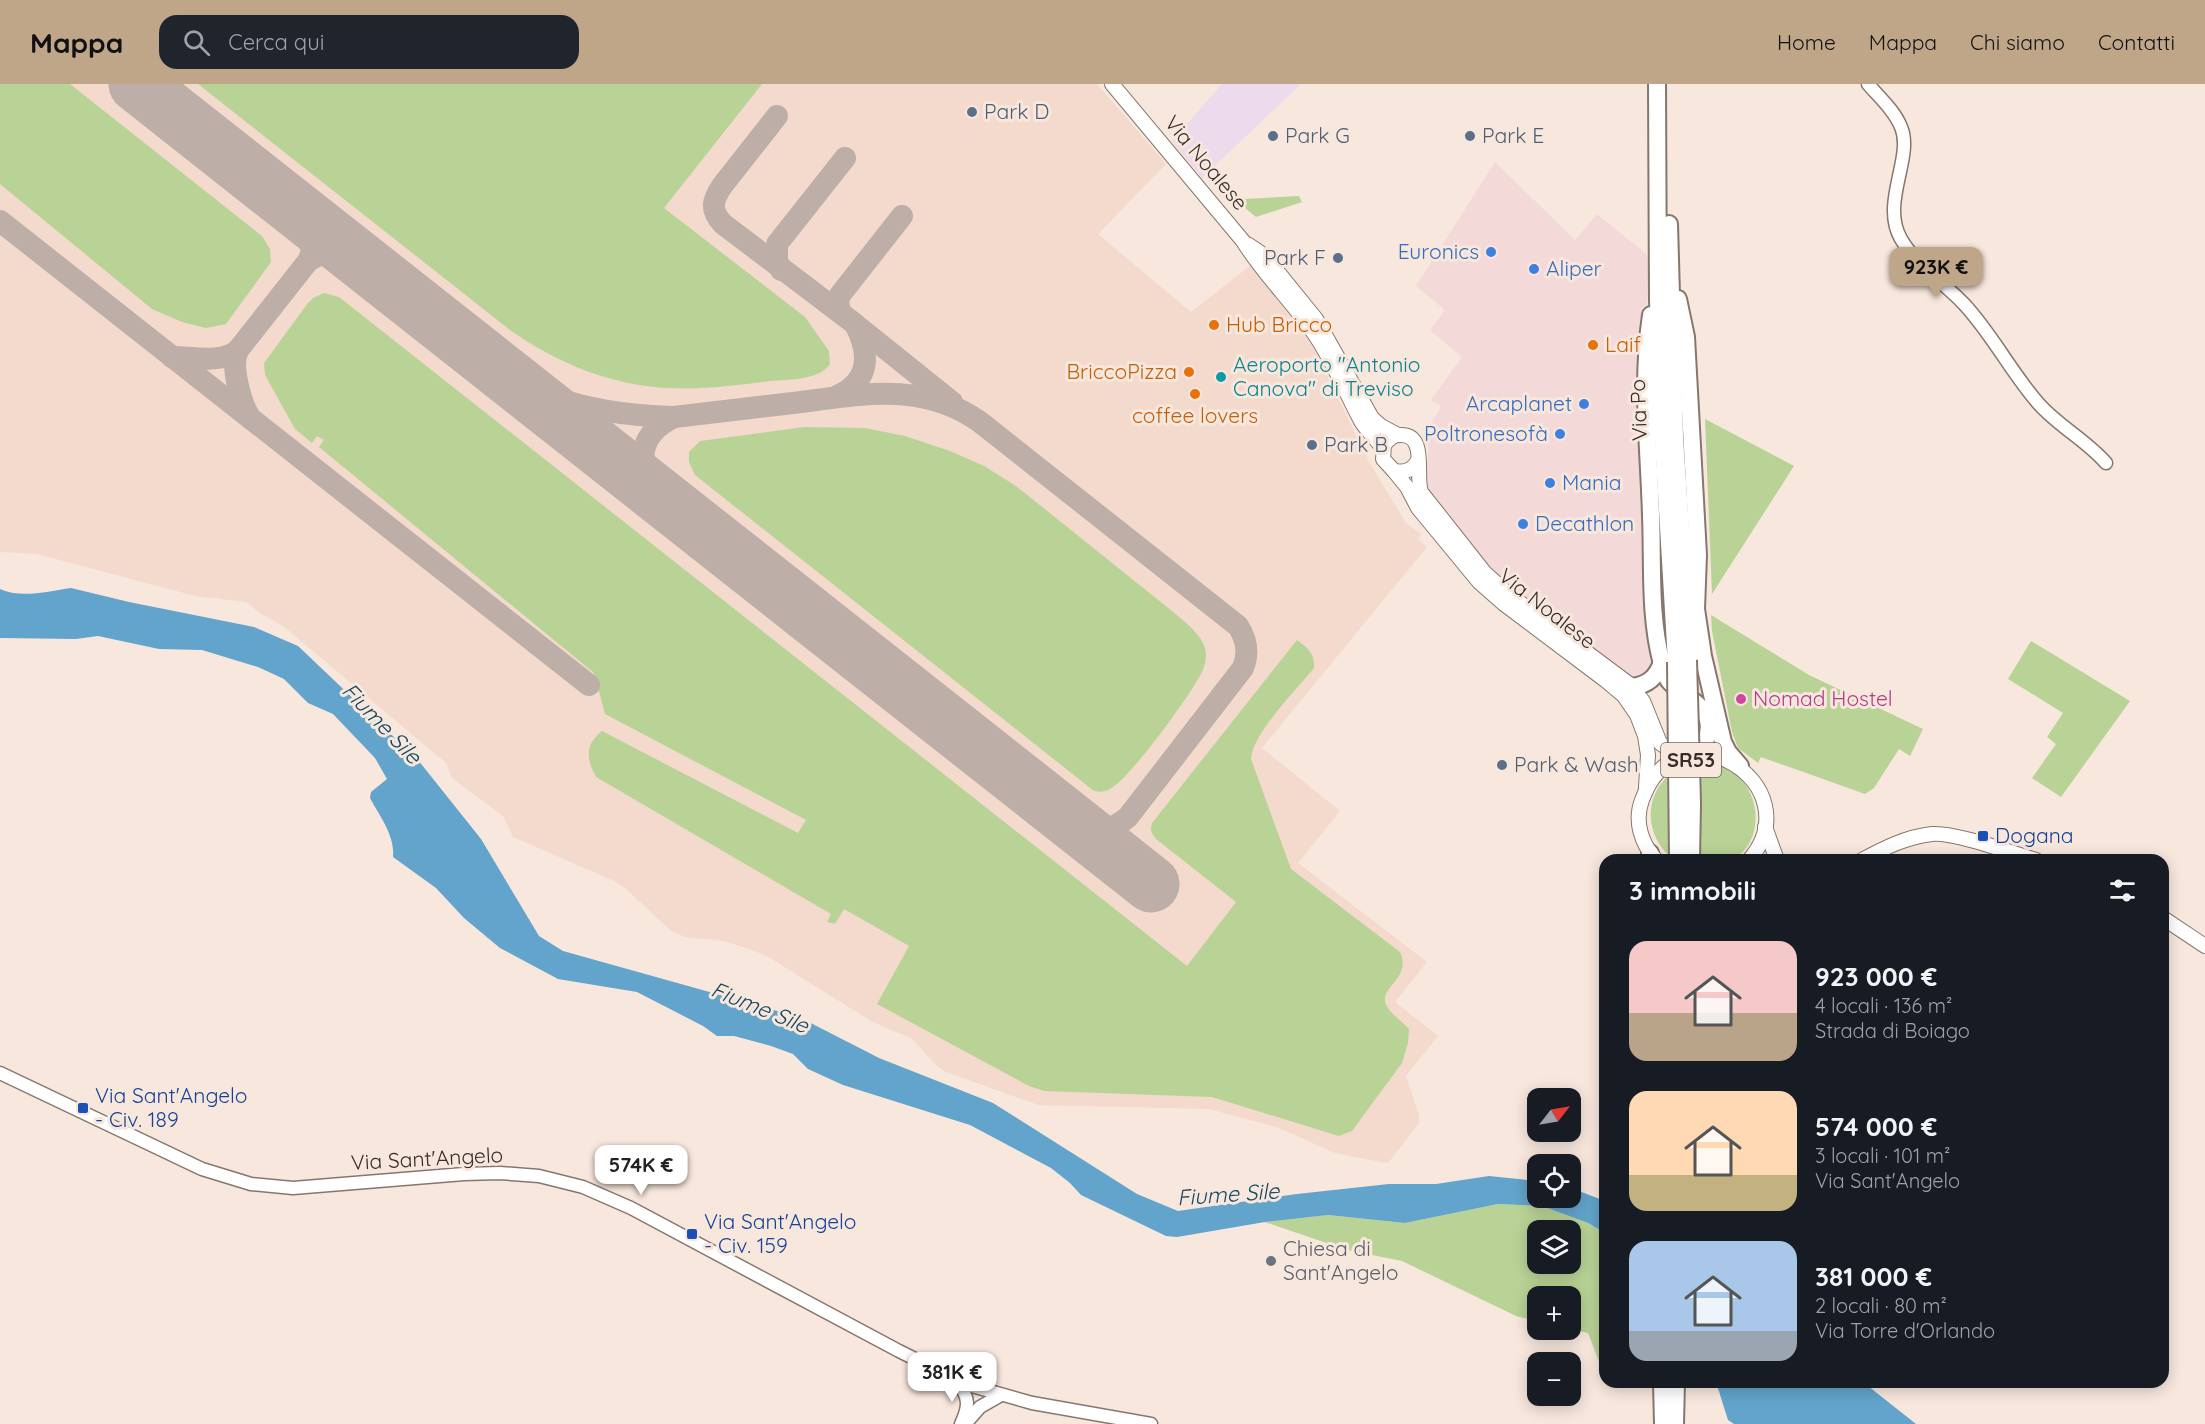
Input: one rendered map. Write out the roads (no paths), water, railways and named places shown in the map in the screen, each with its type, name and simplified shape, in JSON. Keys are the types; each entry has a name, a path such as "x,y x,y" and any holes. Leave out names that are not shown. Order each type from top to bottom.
{"highway":[{"name":"Via Po","path":"1657,84 1664,260"},
{"name":"Via Po","path":"1667,84 1662,424 1675,662"},
{"path":"1664,260 1686,337 1698,555 1696,609 1702,656 1723,742 1740,766"},
{"path":"1632,687 1640,686 1654,678 1675,662"},
{"path":"1675,662 1667,679 1704,710 1708,725 1706,738 1689,756"},
{"name":"SR53","path":"1675,662 1678,854"},
{"name":"SR53","path":"1675,662 1692,802 1691,854"},
{"path":"1662,1388 1663,1424"},
{"path":"1675,1424 1676,1388"}],"main road":[{"name":"Via Noalese","path":"1112,84 1243,241 1252,256 1314,333 1362,423 1376,438 1383,450"},
{"name":"Via Noalese","path":"1243,241 1265,256 1316,319 1372,418 1398,435"},
{"path":"1398,435 1407,435 1419,448 1418,460 1405,472 1394,471 1386,464 1383,450 1388,440 1398,435"},
{"name":"Via Noalese","path":"1418,460 1418,480 1423,495 1485,573 1506,592 1632,687 1643,701 1660,743 1674,753 1689,756 1717,756 1740,766"},
{"name":"Via Noalese","path":"1394,471 1407,487 1418,508 1479,582 1504,604 1624,696 1640,721 1647,745 1647,787 1638,814 1638,824 1652,854"},
{"name":"Via Noalese","path":"1647,787 1662,768 1689,756"},
{"path":"1740,766 1755,783 1765,807 1765,827 1761,841 1753,854"},
{"path":"1765,827 1775,854"},
{"path":"1863,854 1898,836 1915,832 1957,838 2014,854"},
{"path":"1873,854 1889,845 1933,834"},
{"path":"2169,922 2205,946"}],"street":[{"path":"1868,84 1891,110 1902,128 1904,144 1894,196 1894,221 1900,239 1913,257 1982,325 2037,402 2106,463"},
{"name":"Via Sant'Angelo","path":"0,1073 202,1169 251,1184 293,1188 500,1173 539,1176 583,1187 631,1208 957,1380 1001,1395 1151,1424"},
{"path":"957,1380 974,1408"},
{"path":"963,1424 981,1398 980,1389"},
{"path":"974,1408 1001,1395"}],"water":[{"name":"Fiume Sile","path":"71,588 254,627 298,646 418,760 481,839 539,936 563,951 799,1017 879,1058 993,1103 1137,1194 1178,1211 1297,1194 1389,1184 1436,1184 1489,1176 1527,1180 1527,1205 1498,1204 1405,1223 1328,1215 1265,1222 1177,1237 1166,1236 1081,1195 1051,1168 970,1125 843,1085 808,1069 793,1054 771,1046 734,1036 717,1036 703,1026 637,992 558,979 500,948 464,918 436,888 393,857 392,841 370,798 371,792 387,779 375,758 333,714 308,703 284,679 258,667 202,650 159,649 98,636 76,639 0,638 0,589 26,594"},
{"path":"1581,1192 1599,1199 1599,1229 1547,1208 1581,1208"},
{"path":"1718,1388 1871,1388 1916,1424 1734,1424 1728,1420"}],"place":[{"name":"Park D","path":"972,112"},
{"name":"Park G","path":"1273,136"},
{"name":"Park E","path":"1470,136"},
{"name":"Euronics","path":"1491,252"},
{"name":"Park F","path":"1338,258"},
{"name":"Aliper","path":"1534,269"},
{"name":"Hub Bricco","path":"1214,325"},
{"name":"Laif","path":"1593,345"},
{"name":"BriccoPizza","path":"1189,372"},
{"name":"Aeroporto \"Antonio Canova\" di Treviso","path":"1221,377"},
{"name":"coffee lovers","path":"1195,394"},
{"name":"Arcaplanet","path":"1584,404"},
{"name":"Poltronesofà","path":"1560,434"},
{"name":"Park B","path":"1312,445"},
{"name":"Mania","path":"1550,483"},
{"name":"Decathlon","path":"1523,524"},
{"name":"Nomad Hostel","path":"1741,699"},
{"name":"Park & Wash","path":"1502,765"},
{"name":"Dogana","path":"1983,836"},
{"name":"Via Sant'Angelo - Civ. 189","path":"83,1108"},
{"name":"Via Sant'Angelo - Civ. 159","path":"692,1234"},
{"name":"Chiesa di Sant'Angelo","path":"1271,1261"}]}
